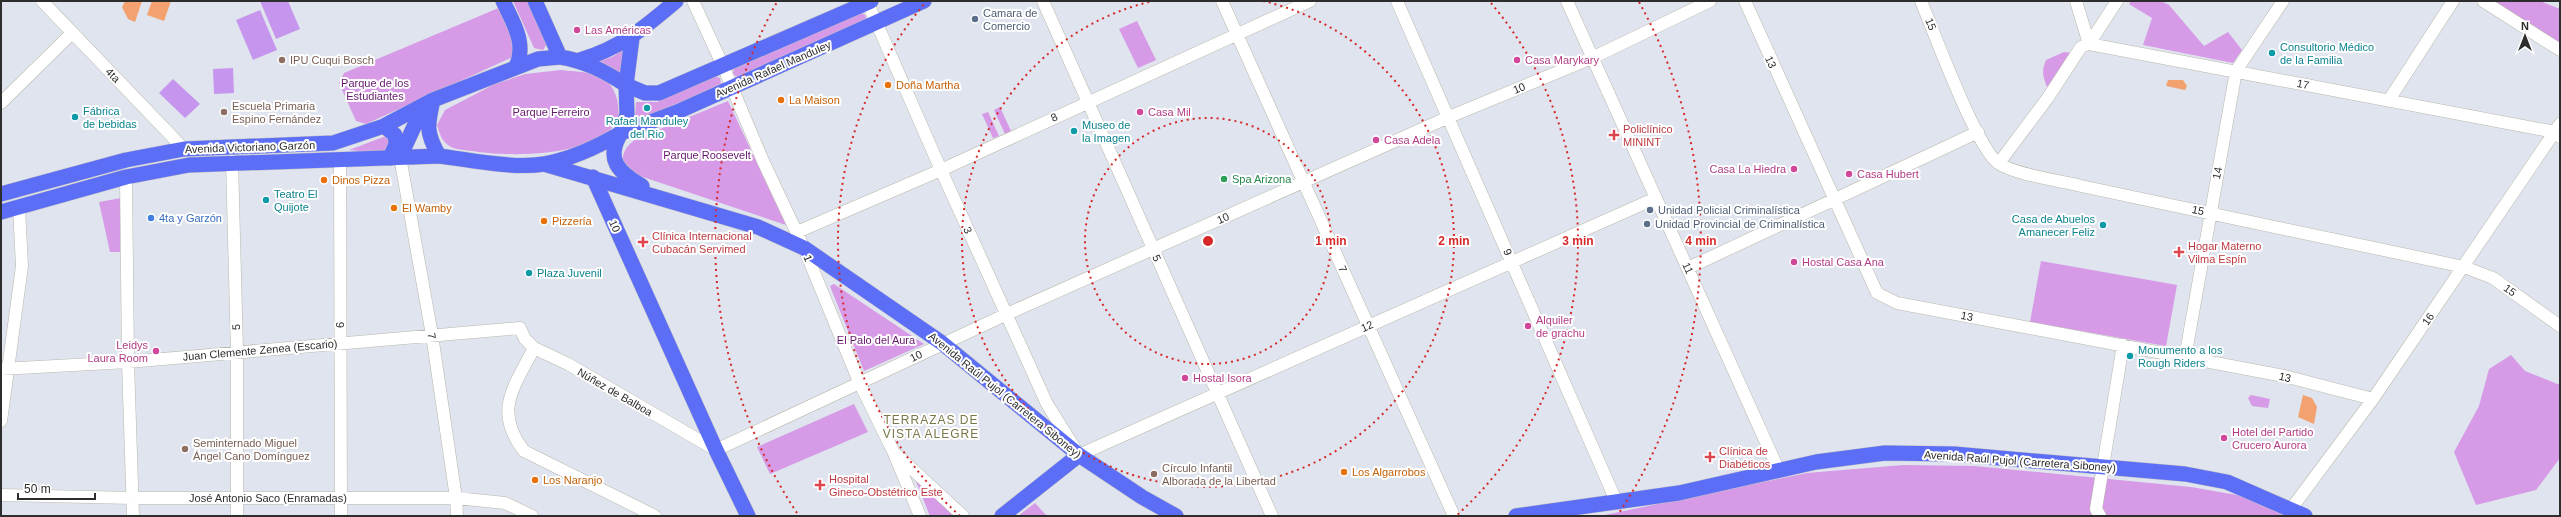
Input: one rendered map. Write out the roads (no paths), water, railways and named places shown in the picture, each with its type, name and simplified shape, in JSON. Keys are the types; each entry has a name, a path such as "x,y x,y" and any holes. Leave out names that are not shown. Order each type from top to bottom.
{"main road":[{"path":"503,1 520,42 522,55 516,66"},
{"path":"534,1 560,57"},
{"path":"580,60 605,53 632,38 676,1"},
{"name":"Avenida Rafael Manduley","path":"580,60 604,71 626,85 645,93 659,93 868,1"},
{"name":"Avenida Rafael Manduley","path":"544,164 596,147 621,132 677,112 924,1"},
{"name":"Avenida Raúl Pujol (Carretera Siboney)","path":"632,38 626,85 627,114 621,132 612,151 620,170 627,178 660,197"},
{"name":"Avenida Victoriano Garzón","path":"1,194 126,160 184,148 326,144 384,126 428,102 516,66 538,59 560,57 580,60"},
{"path":"428,102 429,137 440,156"},
{"path":"395,158 428,102"},
{"path":"384,126 395,135 395,158"},
{"name":"Avenida Victoriano Garzón","path":"7,210 126,177 189,165 232,162 440,156 485,162 544,164"},
{"name":"Avenida Raúl Pujol (Carretera Siboney)","path":"544,164 660,197 758,228 804,248 942,343 1079,455 1142,498 1176,516"},
{"name":"10","path":"593,177 716,450 748,516"},
{"name":"Avenida Raúl Pujol (Carretera Siboney)","path":"1516,516 1617,503 1679,493 1816,462 1885,453 1954,454 2185,474 2228,482 2305,516"},
{"path":"1002,516 1079,455"}],"street":[{"name":"4ta","path":"42,1 184,148"},
{"name":"1","path":"692,1 723,66 763,161 797,232 860,384 893,451 920,516"},
{"name":"3","path":"868,1 940,170 1047,404 1079,455"},
{"name":"5","path":"1043,1 1272,516"},
{"name":"7","path":"1222,1 1454,516"},
{"name":"8","path":"797,232 940,170 1310,1"},
{"name":"9","path":"1397,1 1617,503"},
{"name":"11","path":"1567,1 1779,471"},
{"name":"10","path":"716,450 860,384 942,343 1304,183 1449,117 1592,58 1710,1"},
{"name":"13","path":"1745,1 1833,200 1877,293 1897,303 2284,376 2373,399"},
{"name":"15","path":"1921,1 1978,132 1998,163 2023,172 2081,186 2464,267 2493,278 2560,326"},
{"path":"2076,1 2089,44"},
{"path":"1998,163 2047,99 2082,47 2089,44 2117,1"},
{"name":"14","path":"2185,358 2209,212 2236,71 2283,1"},
{"path":"2389,100 2453,1"},
{"path":"2483,1 2560,50"},
{"path":"1,103 72,33"},
{"name":"17","path":"2089,44 2558,131"},
{"name":"16","path":"2291,509 2373,399 2558,131"},
{"path":"1688,268 1978,132"},
{"name":"7","path":"395,158 432,335 456,498 456,516"},
{"name":"6","path":"340,159 341,516"},
{"name":"5","path":"232,162 237,351 237,516"},
{"path":"126,177 128,362 133,516"},
{"name":"12","path":"1079,455 1656,198"},
{"path":"1,421 5,369 22,266 7,210"},
{"name":"Juan Clemente Zenea (Escario)","path":"5,369 128,362 237,351 520,328"},
{"name":"Núñez de Balboa","path":"520,328 525,339 534,348 568,364 716,450"},
{"path":"2100,516 2096,509 2123,345"},
{"path":"534,348 511,393 507,408 509,423 516,440 524,451 630,510 655,516"},
{"path":"893,451 963,516"},
{"name":"José Antonio Saco (Enramadas)","path":"1,495 133,498 456,498 505,503 532,516"}],"place":[{"name":"Camara de Comercio","path":"975,19"},
{"name":"Las Américas","path":"577,30"},
{"name":"Consultorio Médico de la Familia","path":"2272,53"},
{"name":"IPU Cuqui Bosch","path":"282,60"},
{"name":"Casa Marykary","path":"1517,60"},
{"name":"Doña Martha","path":"888,85"},
{"name":"La Maison","path":"781,100"},
{"name":"Rafael Manduley del Rio","path":"647,108"},
{"name":"Escuela Primaria Espino Fernández","path":"224,112"},
{"name":"Casa Mil","path":"1140,112"},
{"name":"Fábrica de bebidas","path":"75,117"},
{"name":"Museo de la Imagen","path":"1074,131"},
{"name":"Policlínico MININT","path":"1614,135"},
{"name":"Casa Adela","path":"1376,140"},
{"name":"Casa La Hiedra","path":"1794,169"},
{"name":"Casa Hubert","path":"1849,174"},
{"name":"Spa Arizona","path":"1224,179"},
{"name":"Dinos Pizza","path":"324,180"},
{"name":"Teatro El Quijote","path":"266,200"},
{"name":"El Wamby","path":"394,208"},
{"name":"Unidad Policial Criminalística","path":"1650,210"},
{"name":"4ta y Garzón","path":"151,218"},
{"name":"Pizzería","path":"544,221"},
{"name":"Unidad Provincial de Criminalística","path":"1647,224"},
{"name":"Casa de Abuelos Amanecer Feliz","path":"2103,225"},
{"name":"Clínica Internacional Cubacán Servimed","path":"643,242"},
{"name":"Hogar Materno Vilma Espín","path":"2179,252"},
{"name":"Hostal Casa Ana","path":"1794,262"},
{"name":"Plaza Juvenil","path":"529,273"},
{"name":"Alquiler de grachu","path":"1528,326"},
{"name":"Leidys Laura Room","path":"156,351"},
{"name":"Monumento a los Rough Riders","path":"2130,356"},
{"name":"Hostal Isora","path":"1185,378"},
{"name":"Hotel del Partido Crucero Aurora","path":"2224,438"},
{"name":"Seminternado Miguel Ángel Cano Domínguez","path":"185,449"},
{"name":"Clínica de Diabéticos","path":"1710,457"},
{"name":"Los Algarrobos","path":"1344,472"},
{"name":"Círculo Infantil Alborada de la Libertad","path":"1154,474"},
{"name":"Los Naranjo","path":"535,480"},
{"name":"Hospital Gineco-Obstétrico Este","path":"820,485"}],"district":[{"name":"TERRAZAS DE VISTA ALEGRE","path":"931,427"}],"park label":[{"name":"Parque de los Estudiantes","path":"375,89"},
{"name":"Parque Ferreiro","path":"551,112"},
{"name":"Parque Roosevelt","path":"707,155"},
{"name":"El Palo del Aura","path":"876,340"}]}
